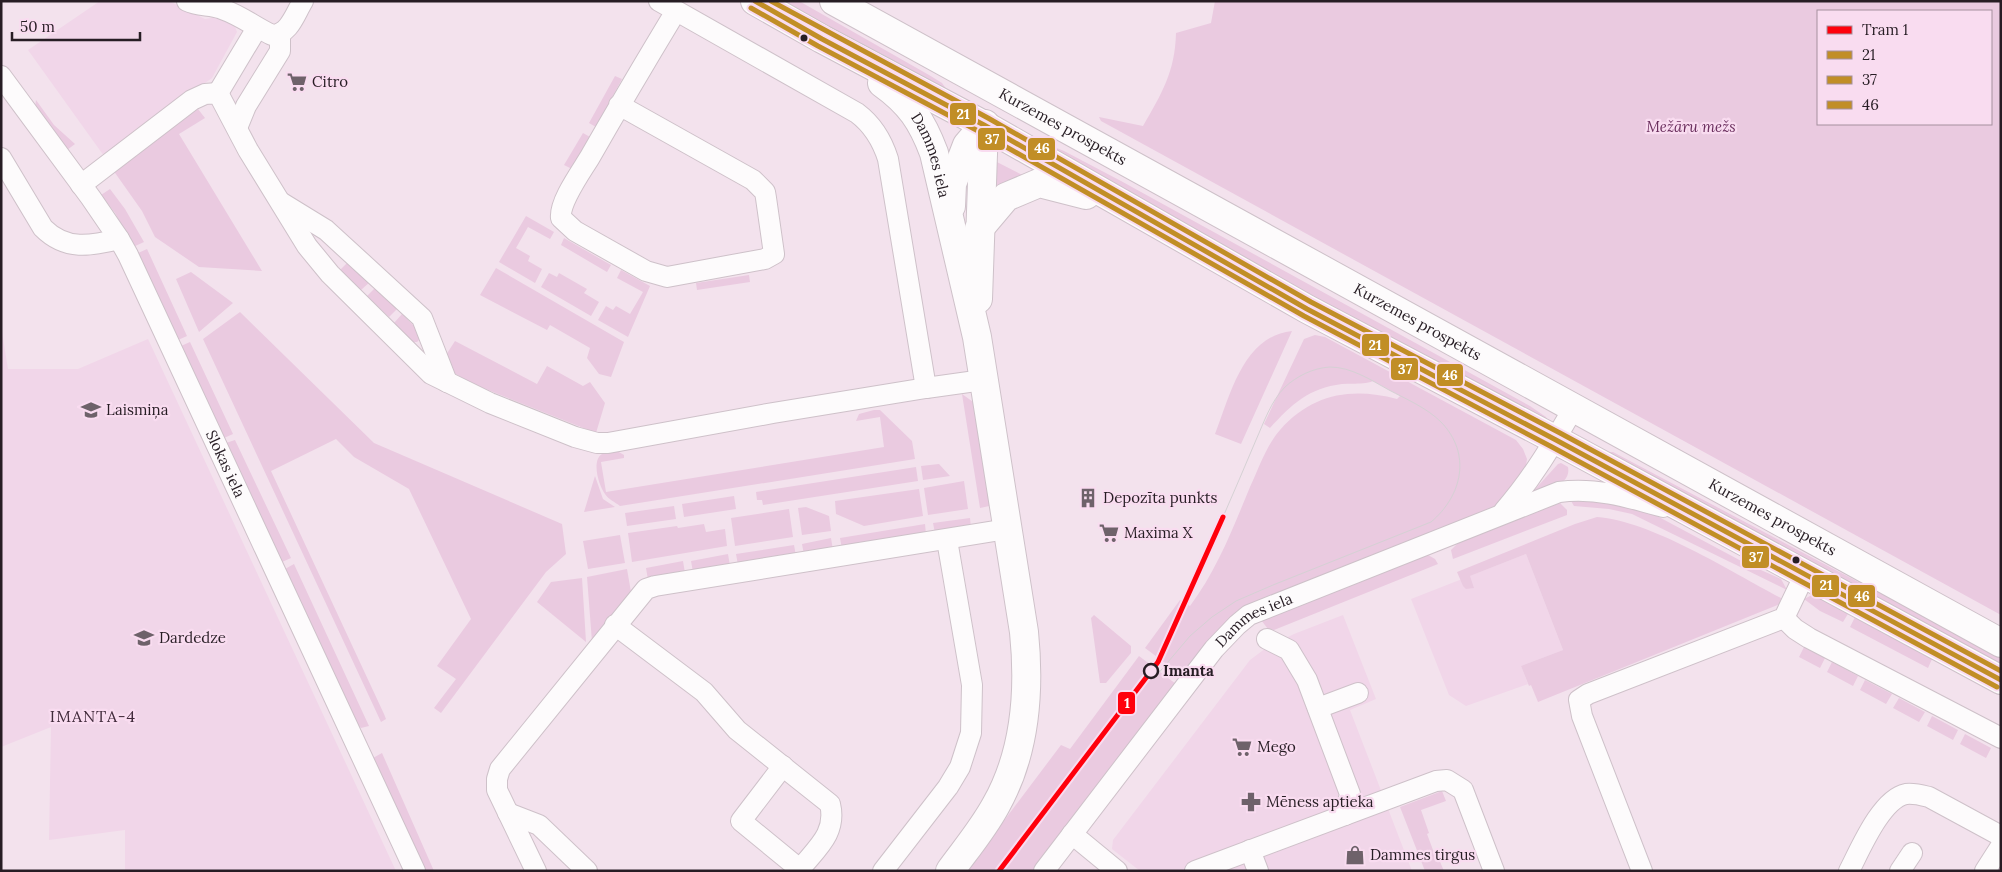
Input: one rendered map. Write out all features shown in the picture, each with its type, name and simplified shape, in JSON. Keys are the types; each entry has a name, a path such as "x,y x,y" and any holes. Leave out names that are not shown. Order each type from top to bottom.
{"main road":[{"path":"755,1 822,40 984,126 1307,309 1556,440 2001,680"},
{"name":"Kurzemes prospekts","path":"834,1 2001,644"},
{"name":"Dammes iela","path":"822,40 900,96 916,115 925,130 934,154 977,337 1024,632 1028,664 1027,697 1023,724 1012,769 997,805 950,871"},
{"name":"Dammes iela","path":"951,228 952,184 967,145 984,126 1002,94"},
{"name":"Dammes iela","path":"977,337 979,230 984,126"},
{"path":"979,230 1006,197 1039,183 1118,203"}],"street":[{"path":"188,1 195,5 228,10 272,35 280,35 285,31 303,1"},
{"path":"619,105 753,180 760,186 766,198 774,254 765,259 667,277 646,271 575,231 563,221 560,212 619,105 667,6 858,113 877,134 888,158 926,388"},
{"path":"218,93 257,28"},
{"path":"237,128 246,106 280,51 280,35"},
{"name":"Slokas iela","path":"1,76 119,239 150,299 415,871"},
{"path":"218,93 248,150 307,246 330,274 431,374 490,403 575,437 596,443 608,443 695,426 983,380"},
{"path":"81,185 192,100 205,94 218,93"},
{"path":"1,158 44,228 52,237 83,245 96,245 119,239"},
{"path":"278,200 326,230 422,318 447,382"},
{"name":"Dammes iela","path":"1501,514 1524,488 1556,440 1573,409"},
{"name":"Dammes iela","path":"1044,871 1214,649 1249,615 1559,492 1580,489 1618,494 1700,518"},
{"path":"536,871 497,790 496,779 500,768 646,589 1007,529"},
{"path":"883,871 948,787 960,767 971,734 972,685 947,540"},
{"path":"1642,871 1582,716 1579,700 1588,694 1784,618 1805,574"},
{"path":"1784,618 1795,629 1809,638 2001,738"},
{"path":"615,625 704,692 737,730 783,766 830,804 833,817 829,832 801,870 741,821 783,766"},
{"path":"1267,639 1289,650 1307,680 1350,794 1345,815"},
{"path":"1318,708 1358,693"},
{"path":"1194,871 1436,781 1447,780 1463,790 1494,871"},
{"path":"1849,871 1881,813 1893,800 1906,794 1929,797 2001,836"},
{"path":"508,813 539,825 586,871"},
{"path":"1072,834 1117,871"},
{"path":"1985,871 2001,846"},
{"path":"1250,850 1258,871"},
{"path":"1900,871 1912,853"}],"shaded area":[{"path":"100,1 169,1 205,19 217,17 235,27 237,32 212,78 104,156 28,50"},
{"path":"1,326 8,369 78,369 148,339 396,871 125,871 125,830 49,840 51,727 1,747"},
{"path":"1526,554 1563,650 1521,666 1528,684 1466,706 1449,695 1411,599"},
{"path":"1343,615 1376,699 1350,710 1412,871 1140,871 1112,849 1113,840 1250,660 1266,648 1294,634"}],"green space":[{"path":"782,1 799,1 942,83 953,98"},
{"name":"Mežāru mežs","path":"1215,1 2001,1 2001,615 1101,121 1099,117 1143,126 1162,92 1170,71 1176,33 1211,23"},
{"path":"615,76 622,79 596,127 589,123"},
{"path":"36,100 54,125 75,144 67,150 35,107"},
{"path":"198,109 205,118 179,134 262,271 199,267 155,237 142,211 113,170"},
{"path":"583,133 590,137 572,169 564,165"},
{"path":"1044,143 1064,151 1121,181 1530,406 1546,417 1548,421 1454,374 1038,145"},
{"path":"991,159 1028,178 995,199"},
{"path":"110,189 125,209 144,242 133,247 115,213 101,195"},
{"path":"526,216 554,232 550,239 528,227 516,248 530,256 528,261 542,269 535,283 499,262"},
{"path":"564,238 611,265 607,272 561,245"},
{"path":"147,249 187,336 178,340 136,254"},
{"path":"350,260 371,281 361,290 340,270"},
{"path":"496,268 624,342 611,377 599,374 587,358 590,348 550,325 547,330 480,295"},
{"path":"621,270 650,286 628,337 598,320 606,306 613,310 616,306 630,314 643,292 617,278"},
{"path":"191,272 233,303 199,332 176,279"},
{"path":"549,273 557,277 559,273 587,289 584,293 599,302 591,316 541,287"},
{"path":"749,275 750,282 697,290 696,283"},
{"path":"376,287 398,308 389,317 367,296"},
{"path":"240,312 374,443 562,524 566,554 546,572 441,713 434,708 456,679 437,666 471,619 409,489 354,457 336,439 271,471 384,714 386,719 381,722 203,339"},
{"path":"402,314 421,333 422,337 417,342 413,342 394,323"},
{"path":"1292,331 1241,444 1215,434 1233,386 1250,356 1261,344 1275,335"},
{"path":"1315,335 1325,337 1516,440 1523,449 1527,459 1525,472 1497,508 1255,603 1184,677 1145,648 1180,600 1190,606 1200,592 1224,548 1263,457 1275,436 1292,418 1305,408 1333,396 1364,394 1397,399 1400,396 1373,381 1330,386 1302,398 1270,428 1264,424 1304,339"},
{"path":"455,341 537,384 547,366 583,386 590,382 605,403 596,433 473,384 454,373 444,358"},
{"path":"190,342 233,434 224,438 181,346"},
{"path":"962,394 976,404 994,505 980,508"},
{"path":"880,410 912,441 915,459 620,506 606,496 597,474 599,457 604,453 617,451 624,455 624,458 601,462 606,492 884,447 880,417 856,421 859,414"},
{"path":"235,440 291,558 282,562 226,443"},
{"path":"1607,452 1613,452 1864,585 1860,592 1602,455"},
{"path":"1561,463 1568,467 1568,474 1561,484 1528,497 1558,464"},
{"path":"939,464 950,476 923,480 921,466"},
{"path":"916,467 918,481 763,505 762,500 757,500 756,492"},
{"path":"595,476 603,499 615,507 584,512"},
{"path":"964,481 968,509 928,515 924,488"},
{"path":"919,489 923,516 864,526 836,514 835,501"},
{"path":"734,496 736,509 684,517 682,504"},
{"path":"1603,500 1642,508 1745,563 1781,579 1787,590 1632,514 1609,509 1574,506 1571,501"},
{"path":"1560,503 1567,510 1567,515 1453,559 1451,550 1458,543"},
{"path":"674,506 676,519 627,526 625,513"},
{"path":"806,507 829,516 831,531 802,535 798,508"},
{"path":"789,509 793,537 735,546 731,518"},
{"path":"1597,517 1642,528 1691,549 1781,598 1780,604 1538,702 1521,666 1563,650 1526,554 1470,576 1474,588 1466,589 1457,572 1575,524"},
{"path":"970,518 971,528 935,533 933,523"},
{"path":"704,524 706,532 725,529 727,546 632,562 628,533"},
{"path":"925,524 926,534 842,549 840,538"},
{"path":"620,535 625,563 588,569 583,541"},
{"path":"831,538 833,550 804,555 802,544"},
{"path":"794,545 796,556 738,565 736,554"},
{"path":"728,554 730,566 693,572 691,561"},
{"path":"1428,555 1435,559 1438,564 1274,630 1268,629 1261,620 1418,557"},
{"path":"683,561 685,573 648,580 646,568"},
{"path":"294,564 369,726 361,728 357,724 285,569"},
{"path":"627,569 631,592 592,642 587,577"},
{"path":"582,578 586,642 537,602 551,582"},
{"path":"1870,588 1909,606 2001,655 2001,668 1867,595"},
{"path":"1814,594 1851,609 1843,622 1820,611 1804,599"},
{"path":"1857,613 1907,641 1932,659 1928,668 1850,627"},
{"path":"1094,615 1131,646 1131,653 1106,683 1100,683 1091,618"},
{"path":"1804,647 1825,658 1820,668 1799,657"},
{"path":"1139,656 1176,684 1034,871 966,871 1061,745 1070,749"},
{"path":"1832,662 1858,676 1853,686 1827,672"},
{"path":"1865,680 1892,694 1886,704 1860,690"},
{"path":"1899,698 1925,712 1919,722 1893,708"},
{"path":"1932,716 1958,730 1953,740 1927,726"},
{"path":"1965,734 1991,748 1986,758 1960,744"},
{"path":"382,753 434,871 425,871 373,758"},
{"path":"1442,791 1446,801 1421,810 1436,858 1438,857 1444,871 1425,871 1400,807"}],"tram line":[{"path":"1157,675 1190,636 1212,617 1236,601 1431,522 1442,512 1456,487 1460,461 1457,447 1451,434 1441,422 1416,404 1368,378 1346,369 1330,367 1317,369 1295,379 1285,387 1272,405 1223,517"},
{"name":"1","path":"999,871 1158,662 1223,517"}],"transit line":[{"name":"21","path":"755,1 822,39 984,125 1307,309 1556,440 2001,680"},
{"name":"46","path":"771,1 988,118 1311,302 1560,433 2001,671"},
{"name":"37","path":"751,8 818,46 980,132 1304,316 1552,447 1997,687"}],"place":[{"name":"Citro","path":"297,82"},
{"name":"Laismiņa","path":"91,410"},
{"name":"Depozīta punkts","path":"1088,498"},
{"name":"Maxima X","path":"1109,533"},
{"name":"Dardedze","path":"144,638"},
{"name":"Imanta","path":"1151,671"},
{"name":"Mego","path":"1242,747"},
{"name":"Mēness aptieka","path":"1251,802"},
{"name":"Dammes tirgus","path":"1355,855"}],"district":[{"name":"IMANTA-4","path":"93,716"}]}
